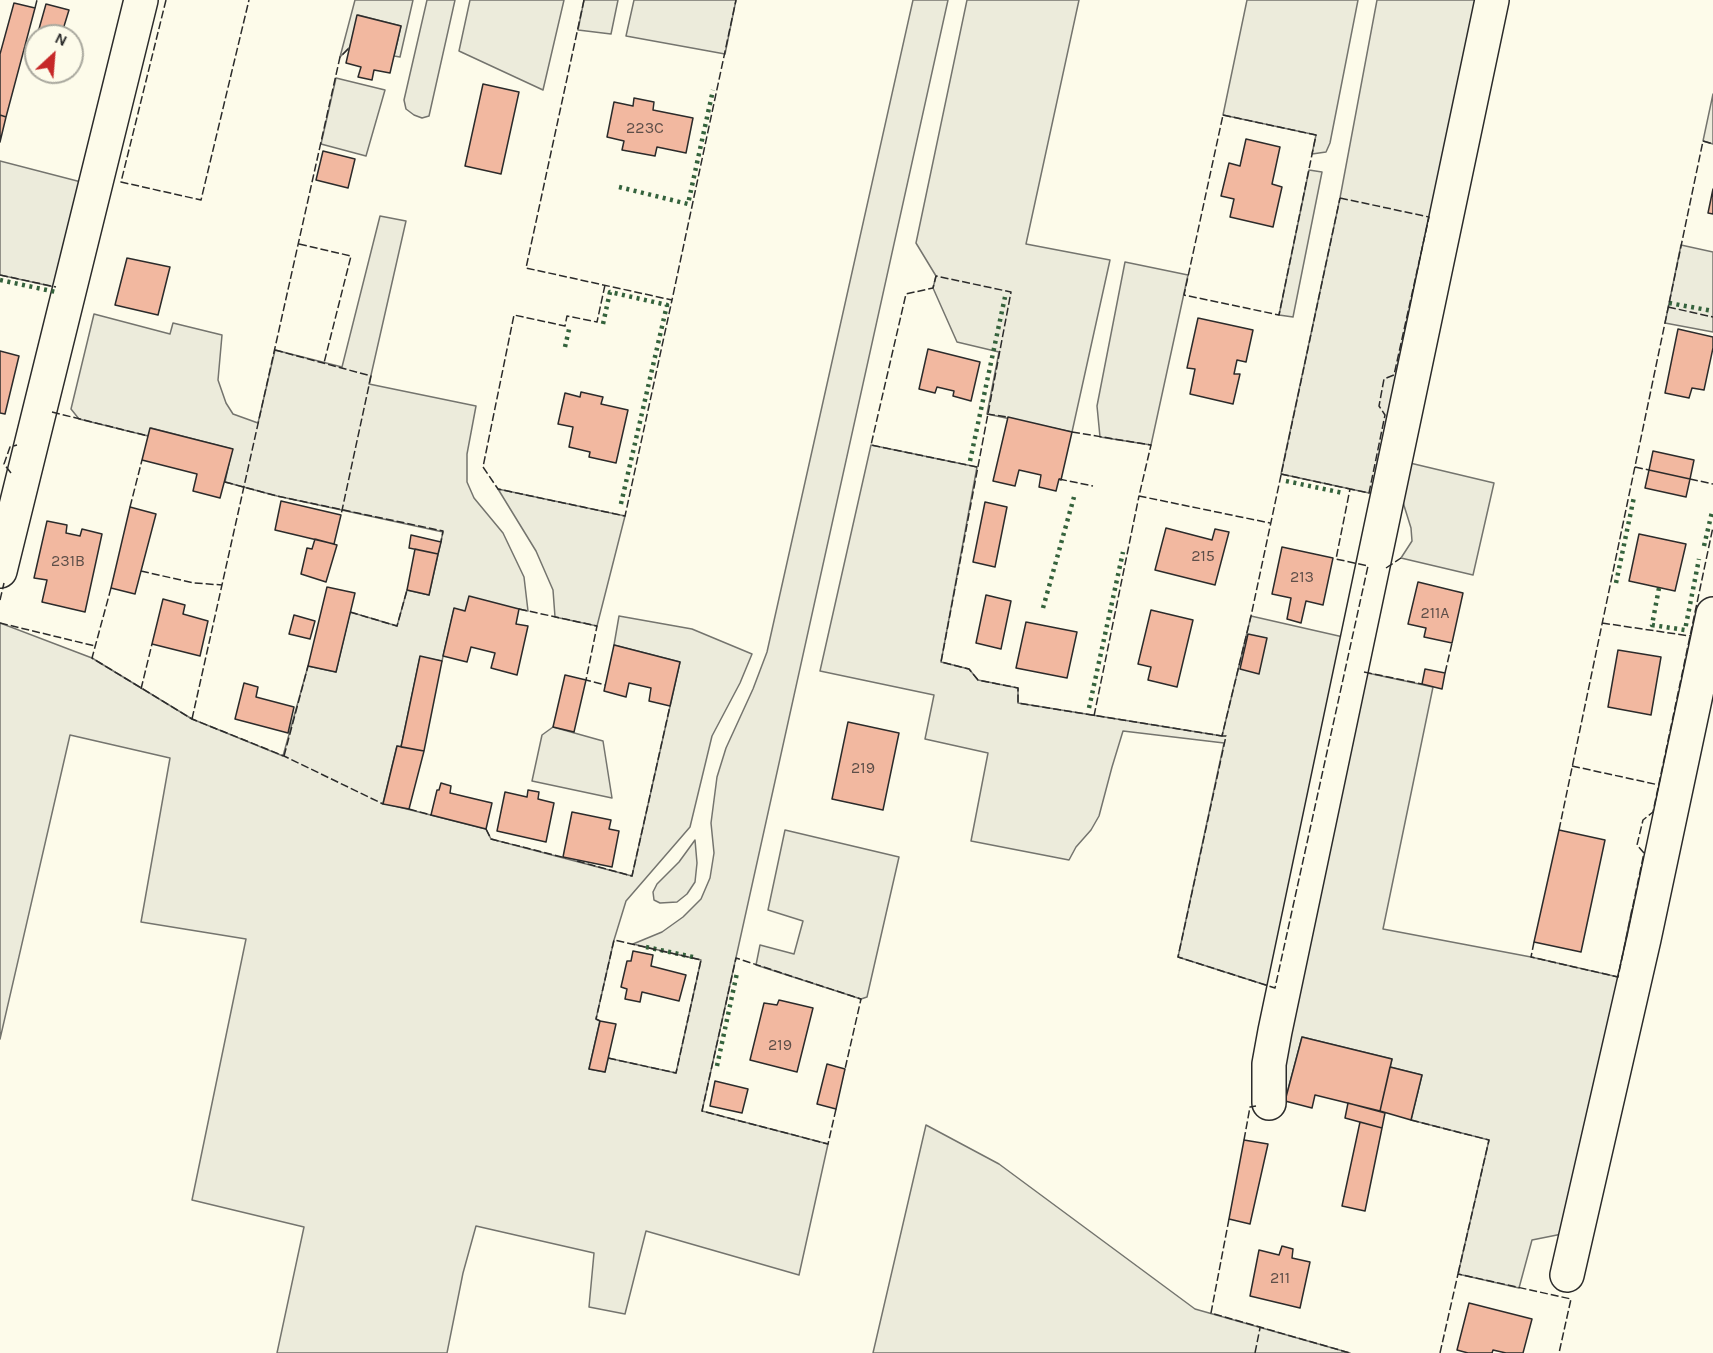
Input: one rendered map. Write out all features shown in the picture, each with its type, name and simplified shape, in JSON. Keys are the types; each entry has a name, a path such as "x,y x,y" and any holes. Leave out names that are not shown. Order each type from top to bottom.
{"lane":[{"path":"0,571 141,0"},
{"path":"1269,1103 1269,1064 1275,1031 1492,0"},
{"path":"1567,1275 1644,939 1713,614"}],"shaded area":[{"path":"355,0 413,0 400,57 394,56 401,26 358,15 350,47 340,57"},
{"path":"427,0 455,0 429,116 422,118 406,109 404,100"},
{"path":"470,0 564,0 543,90 459,51"},
{"path":"584,0 618,0 611,34 578,30"},
{"path":"634,0 736,0 725,54 626,36"},
{"path":"913,0 948,0 702,1111 828,1144 799,1275 646,1231 625,1314 589,1307 594,1253 476,1226 463,1273 447,1353 277,1353 304,1227 192,1200 246,939 141,922 170,758 70,735 0,1039 0,623 92,658 192,719 283,756 308,666 336,672 350,612 397,626 407,590 429,595 443,532 277,496 225,482 232,449 151,428 148,436 79,419 71,409 94,314 170,334 173,323 222,335 218,380 226,403 233,414 258,423 275,350 342,367 380,216 406,221 369,384 476,406 467,454 467,482 474,498 503,533 524,577 528,611 454,609 442,661 420,657 401,747 397,746 383,803 486,829 491,839 632,876 680,662 614,645 619,616 692,629 752,654 740,683 712,736 690,827 626,901 614,940 596,1019 600,1021 589,1069 605,1072 608,1058 676,1073 701,960 633,944 662,932 683,917 701,899 710,878 714,853 711,823 717,777 726,748 767,652"},
{"path":"967,0 1079,0 1026,244 1110,260 1072,432 987,414 999,352 957,342 933,288 936,276 916,243"},
{"path":"1247,0 1358,0 1330,143 1326,152 1312,154 1316,135 1223,115"},
{"path":"1377,0 1484,0 1374,492 1369,493 1281,474 1340,198"},
{"path":"336,78 385,90 366,156 321,144"},
{"path":"1713,94 1713,144 1703,141"},
{"path":"0,161 85,183 59,288 0,275"},
{"path":"1309,170 1322,172 1293,317 1279,315"},
{"path":"1681,245 1713,252 1713,332 1665,323"},
{"path":"1125,262 1188,275 1151,445 1100,437 1097,406"},
{"path":"871,445 977,467 941,662 969,669 978,680 1018,688 1018,703 1222,736 1251,616 1352,639 1275,988 1178,957 1224,743 1123,731 1099,816 1069,860 971,841 988,753 925,739 934,695 820,671"},
{"path":"1410,463 1494,483 1473,575 1401,558 1412,541 1411,528 1402,499"},
{"path":"498,489 625,516 597,626 555,617 553,590 536,551"},
{"path":"1363,672 1433,687 1383,929 1531,957 1618,977 1632,909 1642,911 1562,1234 1532,1240 1519,1288 1458,1274 1489,1140 1411,1120 1422,1075 1390,1067 1392,1059 1302,1037 1285,1101 1279,1071"},
{"path":"553,727 603,741 612,798 532,781 542,735"},
{"path":"785,830 899,857 867,997 861,999 756,965 760,945 794,954 803,921 768,910"},
{"path":"695,840 697,863 695,882 687,894 677,902 660,903 654,900 653,892 657,884 679,862"},
{"path":"926,1125 999,1164 1195,1309 1350,1353 873,1353"}],"building":[{"path":"14,3 35,8 31,24 24,24 24,49 6,117 0,115 0,54"},
{"path":"46,4 69,10 65,24 40,24"},
{"path":"357,15 401,26 390,73 374,70 372,80 358,77 361,67 346,63"},
{"path":"483,84 519,92 501,174 465,166"},
{"path":"634,98 654,102 653,110 693,118 686,153 657,147 655,156 622,150 624,141 607,137 614,102 633,106"},
{"path":"0,115 6,117 0,142"},
{"path":"1246,139 1280,147 1272,184 1282,187 1273,227 1230,217 1234,199 1221,196 1229,163 1240,166"},
{"path":"323,151 355,159 348,188 316,180"},
{"path":"1713,189 1713,214 1708,213"},
{"path":"127,258 170,267 158,315 115,305"},
{"path":"1198,318 1253,330 1246,362 1237,360 1234,374 1240,374 1233,404 1190,394 1195,369 1187,368"},
{"path":"1678,329 1713,337 1713,348 1704,390 1692,388 1689,398 1665,393"},
{"path":"928,349 980,362 971,401 953,396 954,391 937,387 935,393 919,389"},
{"path":"0,351 19,356 5,414 0,413"},
{"path":"581,392 603,397 601,404 628,410 616,463 589,457 590,452 569,447 573,427 558,424 565,393 580,397"},
{"path":"1008,417 1072,432 1061,480 1059,479 1056,491 1039,487 1041,475 1019,470 1015,486 993,481"},
{"path":"150,428 233,449 220,498 193,491 197,474 142,460"},
{"path":"1653,451 1694,460 1690,479 1649,470"},
{"path":"1649,470 1690,479 1686,497 1645,488"},
{"path":"281,501 341,515 334,544 275,530"},
{"path":"985,502 1007,507 995,567 973,562"},
{"path":"130,507 156,514 135,594 111,588"},
{"path":"47,521 67,525 66,533 80,536 82,529 102,534 85,612 42,602 47,580 34,578"},
{"path":"1166,528 1212,540 1215,529 1229,532 1215,585 1155,570"},
{"path":"1639,534 1686,544 1675,591 1629,581"},
{"path":"411,535 441,542 438,554 409,548"},
{"path":"315,539 337,545 326,582 301,574 307,548 312,549"},
{"path":"1282,547 1333,558 1323,605 1306,601 1301,623 1287,619 1291,598 1272,594"},
{"path":"415,549 438,554 429,595 407,590"},
{"path":"1418,582 1463,593 1452,643 1424,637 1426,628 1408,624"},
{"path":"327,587 355,593 336,672 308,666"},
{"path":"986,595 1011,601 1001,649 976,643"},
{"path":"469,596 519,609 516,624 528,626 517,675 491,668 495,653 471,647 467,662 443,656 454,608 465,611"},
{"path":"163,599 185,605 183,614 208,621 200,656 152,644"},
{"path":"1151,610 1193,620 1177,687 1148,680 1151,667 1138,664"},
{"path":"294,615 315,621 310,639 289,634"},
{"path":"1026,622 1077,632 1067,678 1016,668"},
{"path":"1248,634 1267,638 1259,674 1240,669"},
{"path":"614,645 680,662 670,706 649,701 651,688 629,683 626,697 604,691"},
{"path":"1618,650 1661,657 1651,715 1608,707"},
{"path":"420,656 442,661 424,751 401,747"},
{"path":"1425,669 1445,673 1442,689 1422,684"},
{"path":"565,675 586,680 574,732 553,727"},
{"path":"244,683 258,687 256,697 294,707 288,733 235,719"},
{"path":"848,722 899,733 883,810 832,799"},
{"path":"397,746 424,751 409,809 383,804"},
{"path":"441,783 451,786 450,793 492,803 486,829 431,815"},
{"path":"528,790 539,792 538,799 554,803 546,842 497,831 505,792 527,797"},
{"path":"572,812 611,820 609,829 619,831 612,867 563,857"},
{"path":"1559,830 1605,840 1581,952 1534,942"},
{"path":"633,951 653,955 651,966 686,975 679,1001 642,992 640,1002 625,999 627,989 621,987 627,961 631,961"},
{"path":"779,1000 813,1008 797,1072 750,1060 764,1003 777,1005"},
{"path":"600,1021 616,1024 605,1072 589,1069"},
{"path":"1302,1037 1392,1059 1380,1111 1315,1095 1312,1108 1285,1101"},
{"path":"827,1064 845,1069 836,1109 817,1104"},
{"path":"1390,1067 1422,1075 1411,1120 1380,1111"},
{"path":"715,1081 748,1089 742,1113 710,1106"},
{"path":"1348,1103 1385,1113 1382,1128 1345,1118"},
{"path":"1360,1122 1382,1128 1365,1211 1342,1206"},
{"path":"1244,1140 1268,1144 1250,1224 1229,1219"},
{"path":"1282,1246 1293,1249 1292,1258 1310,1262 1300,1308 1250,1296 1259,1250 1279,1255"},
{"path":"1469,1303 1532,1319 1523,1353 1493,1350 1492,1353 1468,1353 1457,1350"}],"hedge":[{"path":"619,187 688,204 713,90"},
{"path":"0,280 56,292"},
{"path":"603,324 610,292 667,305 620,508"},
{"path":"970,461 1005,297"},
{"path":"1669,303 1713,311"},
{"path":"565,347 570,325"},
{"path":"1286,481 1343,493"},
{"path":"1043,608 1074,497"},
{"path":"1616,583 1634,497"},
{"path":"1704,546 1712,512"},
{"path":"1089,708 1123,552"},
{"path":"1659,588 1652,625 1685,630 1699,559"},
{"path":"646,947 693,957"},
{"path":"717,1066 737,973"}],"fence":[{"path":"35,8 37,0"},
{"path":"166,0 121,182 201,200 249,0"},
{"path":"584,0 526,268 672,300 736,0"},
{"path":"192,719 340,57 350,47"},
{"path":"1223,115 1316,135 1279,315 1184,295 1223,115"},
{"path":"1559,830 1703,141 1713,144"},
{"path":"1340,198 1429,217 1394,375 1384,379 1379,406 1385,415 1369,493 1350,489 1336,559 1368,566 1275,988 1178,957 1226,736 1222,736 1251,616 1340,198"},
{"path":"299,244 351,256 324,363"},
{"path":"0,275 56,287"},
{"path":"977,467 871,445 906,294 933,288 936,276 1011,292 941,662 969,669 978,680 1018,688 1018,703 1222,736"},
{"path":"605,285 597,322 567,316 565,326 514,315 483,467 498,489 625,516 672,300"},
{"path":"1668,307 1713,317"},
{"path":"275,350 371,376 341,515"},
{"path":"52,412 148,436"},
{"path":"987,414 1008,417"},
{"path":"1072,432 1151,445 1139,496 1270,523"},
{"path":"11,473 4,464 10,447 17,445"},
{"path":"130,507 142,460"},
{"path":"1635,467 1649,470"},
{"path":"1281,474 1350,489"},
{"path":"1059,479 1093,486"},
{"path":"1690,479 1713,484"},
{"path":"225,482 277,496 443,531 441,542"},
{"path":"1094,716 1139,496"},
{"path":"1534,942 1531,957 1618,977 1644,853 1637,845 1643,820 1653,812 1713,527"},
{"path":"1386,568 1401,558"},
{"path":"141,571 194,583 222,585"},
{"path":"0,600 4,583"},
{"path":"111,588 92,658 192,719 284,756 383,804"},
{"path":"350,612 397,626 407,590"},
{"path":"519,609 597,626 586,680 605,685"},
{"path":"0,623 95,646"},
{"path":"1602,623 1690,636"},
{"path":"1445,673 1452,643"},
{"path":"141,689 152,644"},
{"path":"284,756 308,666"},
{"path":"1364,672 1422,684"},
{"path":"577,861 632,876 670,706"},
{"path":"1572,766 1659,785"},
{"path":"409,809 431,815"},
{"path":"486,829 491,839 566,858"},
{"path":"600,1021 596,1019 614,940 701,960 676,1073 608,1058"},
{"path":"836,1109 828,1144 702,1111 736,958 861,999 845,1069"},
{"path":"1244,1140 1250,1107 1256,1106"},
{"path":"1411,1120 1489,1140 1458,1274"},
{"path":"1229,1219 1211,1313 1350,1353"},
{"path":"1440,1353 1458,1274 1571,1299 1559,1353"},
{"path":"1255,1353 1260,1328"}]}
